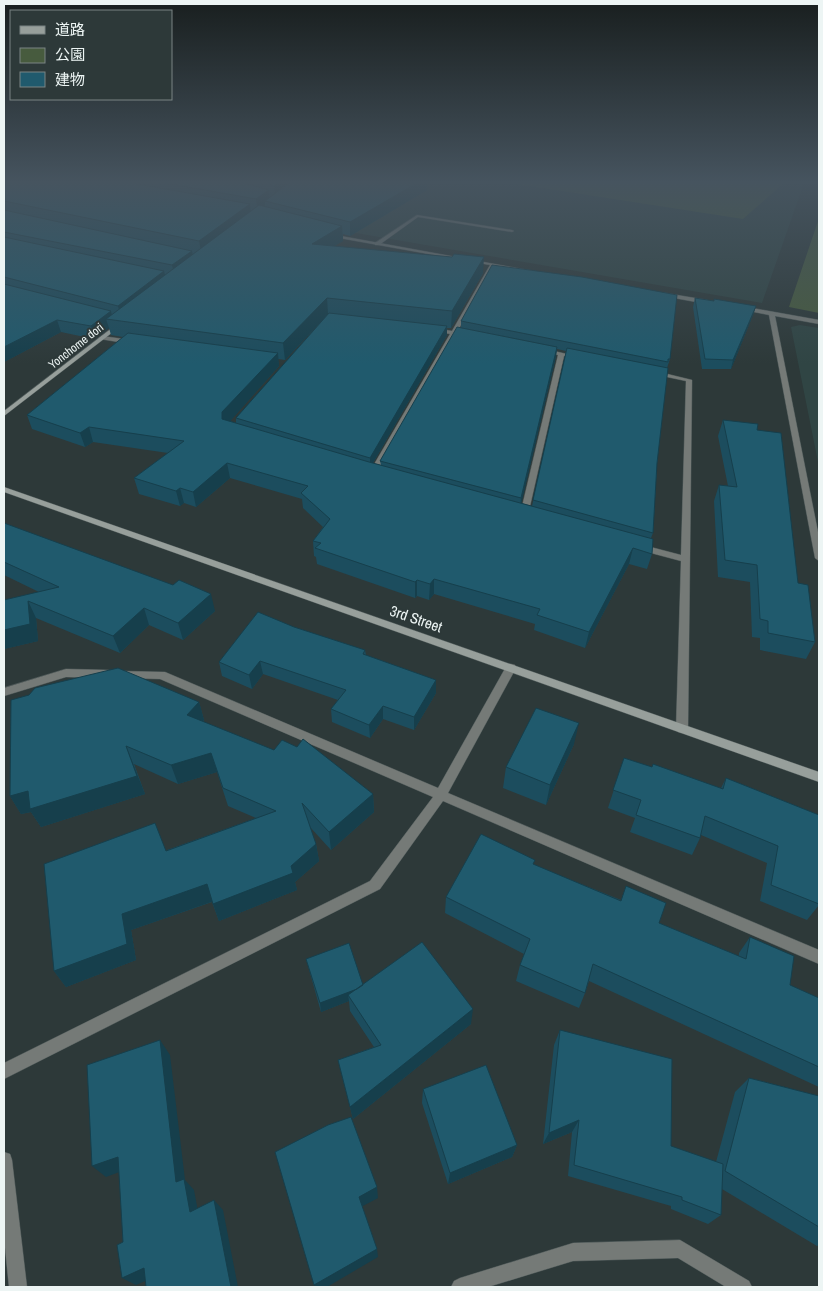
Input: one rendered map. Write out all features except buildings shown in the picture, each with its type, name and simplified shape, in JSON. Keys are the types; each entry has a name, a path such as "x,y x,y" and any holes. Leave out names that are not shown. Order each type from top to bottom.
{"street":[{"path":"374,243 541,273"},
{"path":"373,473 493,264"},
{"path":"656,293 714,304"},
{"path":"734,307 819,322"},
{"path":"772,314 819,558"},
{"name":"Yonchome dori","path":"4,414 123,322 114,319"},
{"path":"425,329 473,336"},
{"path":"102,338 141,344"},
{"path":"532,348 589,360"},
{"path":"524,515 561,354"},
{"path":"643,370 689,380 682,729"},
{"path":"363,470 382,476"},
{"name":"3rd Street","path":"4,489 819,777"},
{"path":"515,512 534,518"},
{"path":"628,544 684,559"},
{"path":"4,1071 375,886 441,795 511,668"},
{"path":"4,692 66,673 160,675 819,957"},
{"path":"4,1160 18,1287"},
{"path":"460,1287 573,1252 680,1249 743,1287"}],"shaded area":[{"path":"415,243 783,243 762,303"},
{"path":"800,325 819,328 819,467 791,327"}],"green space":[{"path":"810,243 819,243 819,313 789,307"}]}
